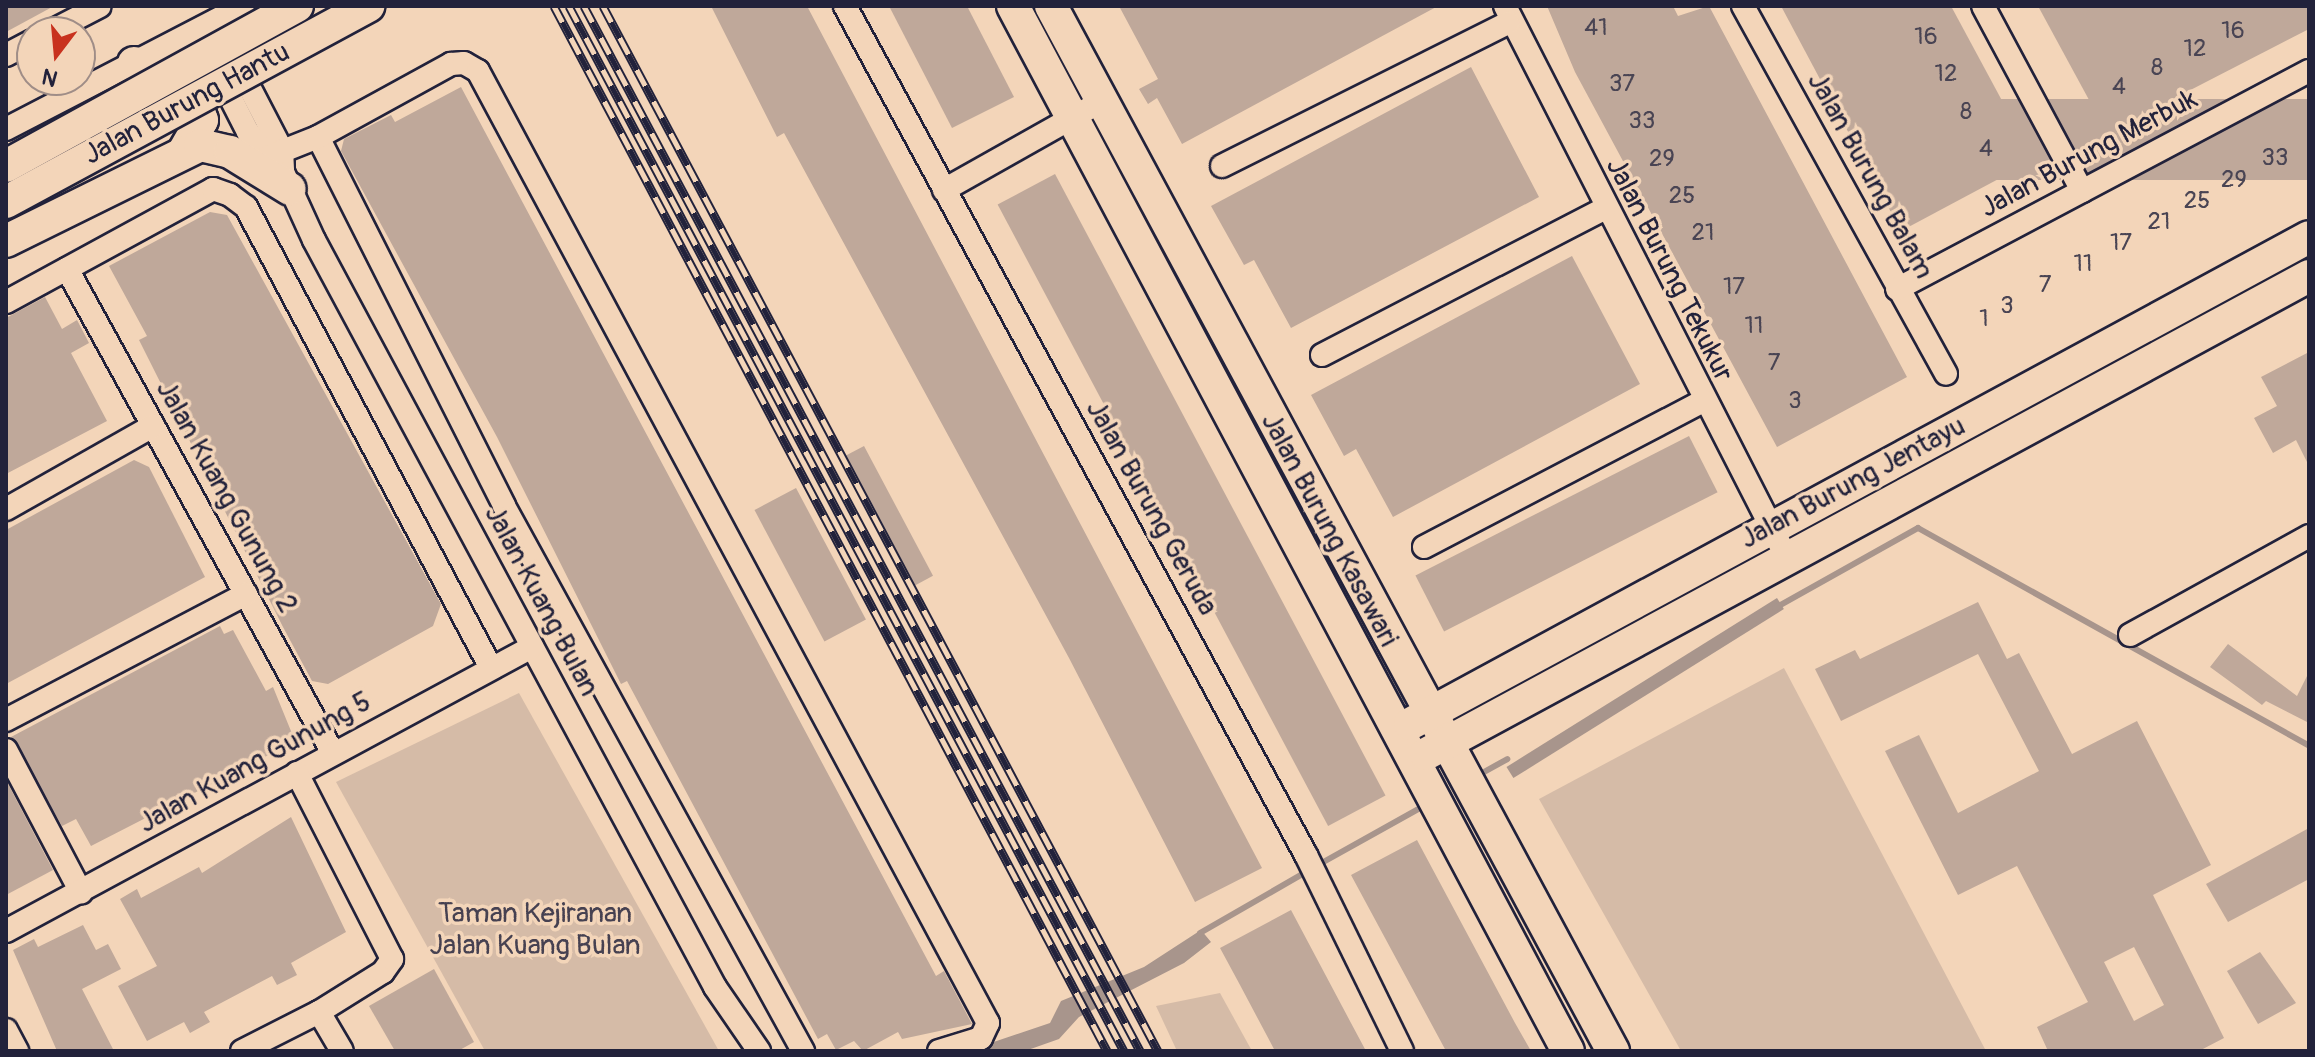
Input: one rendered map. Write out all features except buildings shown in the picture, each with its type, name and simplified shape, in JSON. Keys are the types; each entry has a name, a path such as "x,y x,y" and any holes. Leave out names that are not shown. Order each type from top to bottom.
{"street":[{"path":"81,16 100,6"},
{"path":"9,125 243,6"},
{"name":"Jalan Burung Hantu","path":"6,166 297,6"},
{"name":"Jalan Burung Hantu","path":"6,202 368,6"},
{"name":"Jalan Burung Geruda","path":"845,6 1306,855 1402,1051"},
{"name":"Jalan Burung Kasawari","path":"1013,6 1568,1051"},
{"name":"Jalan Burung Kasawari","path":"1051,6 1427,714 1482,806 1613,1051"},
{"name":"Jalan Burung Balam","path":"1743,6 1946,374"},
{"path":"1983,6 2082,191"},
{"path":"1222,166 1506,14"},
{"name":"Jalan Burung Tekukur","path":"1506,14 1703,401 1787,558"},
{"path":"206,26 504,506 803,1051"},
{"name":"Jalan Kuang Bulan","path":"206,26 290,158 532,647 715,987 759,1051"},
{"path":"134,63 172,69 191,85 202,120 185,150"},
{"path":"6,241 185,150 200,145 230,152 290,158 451,64 464,63 478,71 988,1023 981,1038 939,1051"},
{"name":"Jalan Burung Merbuk","path":"1897,289 2309,71"},
{"path":"944,190 1102,101"},
{"path":"6,302 213,189 246,207 491,668"},
{"path":"1322,355 1604,209"},
{"name":"Jalan Burung Jentayu","path":"1397,732 2309,237"},
{"name":"Jalan Kuang Gunung 2","path":"67,269 333,753"},
{"name":"Jalan Burung Jentayu","path":"1420,775 1787,558 2309,276"},
{"path":"1424,547 1703,401"},
{"path":"6,509 153,426"},
{"path":"2130,635 2309,536"},
{"path":"6,720 246,594"},
{"name":"Jalan Kuang Gunung 5","path":"6,931 532,647"},
{"path":"6,750 81,892"},
{"path":"242,1051 319,1012 383,972 392,959 297,773"},
{"path":"319,1012 342,1051"},
{"path":"6,1030 17,1051"}],"green space":[{"path":"1784,668 1986,1051 1681,1051 1539,799"},
{"name":"Taman Kejiranan Jalan Kuang Bulan","path":"519,693 719,1051 485,1051 336,782"},
{"path":"1220,993 1252,1051 1177,1051 1156,1006"}],"shaded area":[{"path":"1777,598 1784,609 1513,778 1506,767"},
{"path":"1201,930 1211,942 1184,963 1079,1017 1059,1039 1025,1051 967,1051 1050,1023 1061,1001 1144,967"}],"waterway":[{"path":"1775,608 1918,528 2309,746"},
{"path":"1475,777 1507,759"},
{"path":"1318,865 1427,804"},
{"path":"1200,933 1308,871"}],"railway":[{"path":"554,6 1107,1051"},
{"path":"569,6 1124,1051"},
{"path":"584,6 1140,1051"},
{"path":"603,6 1158,1051"}]}
